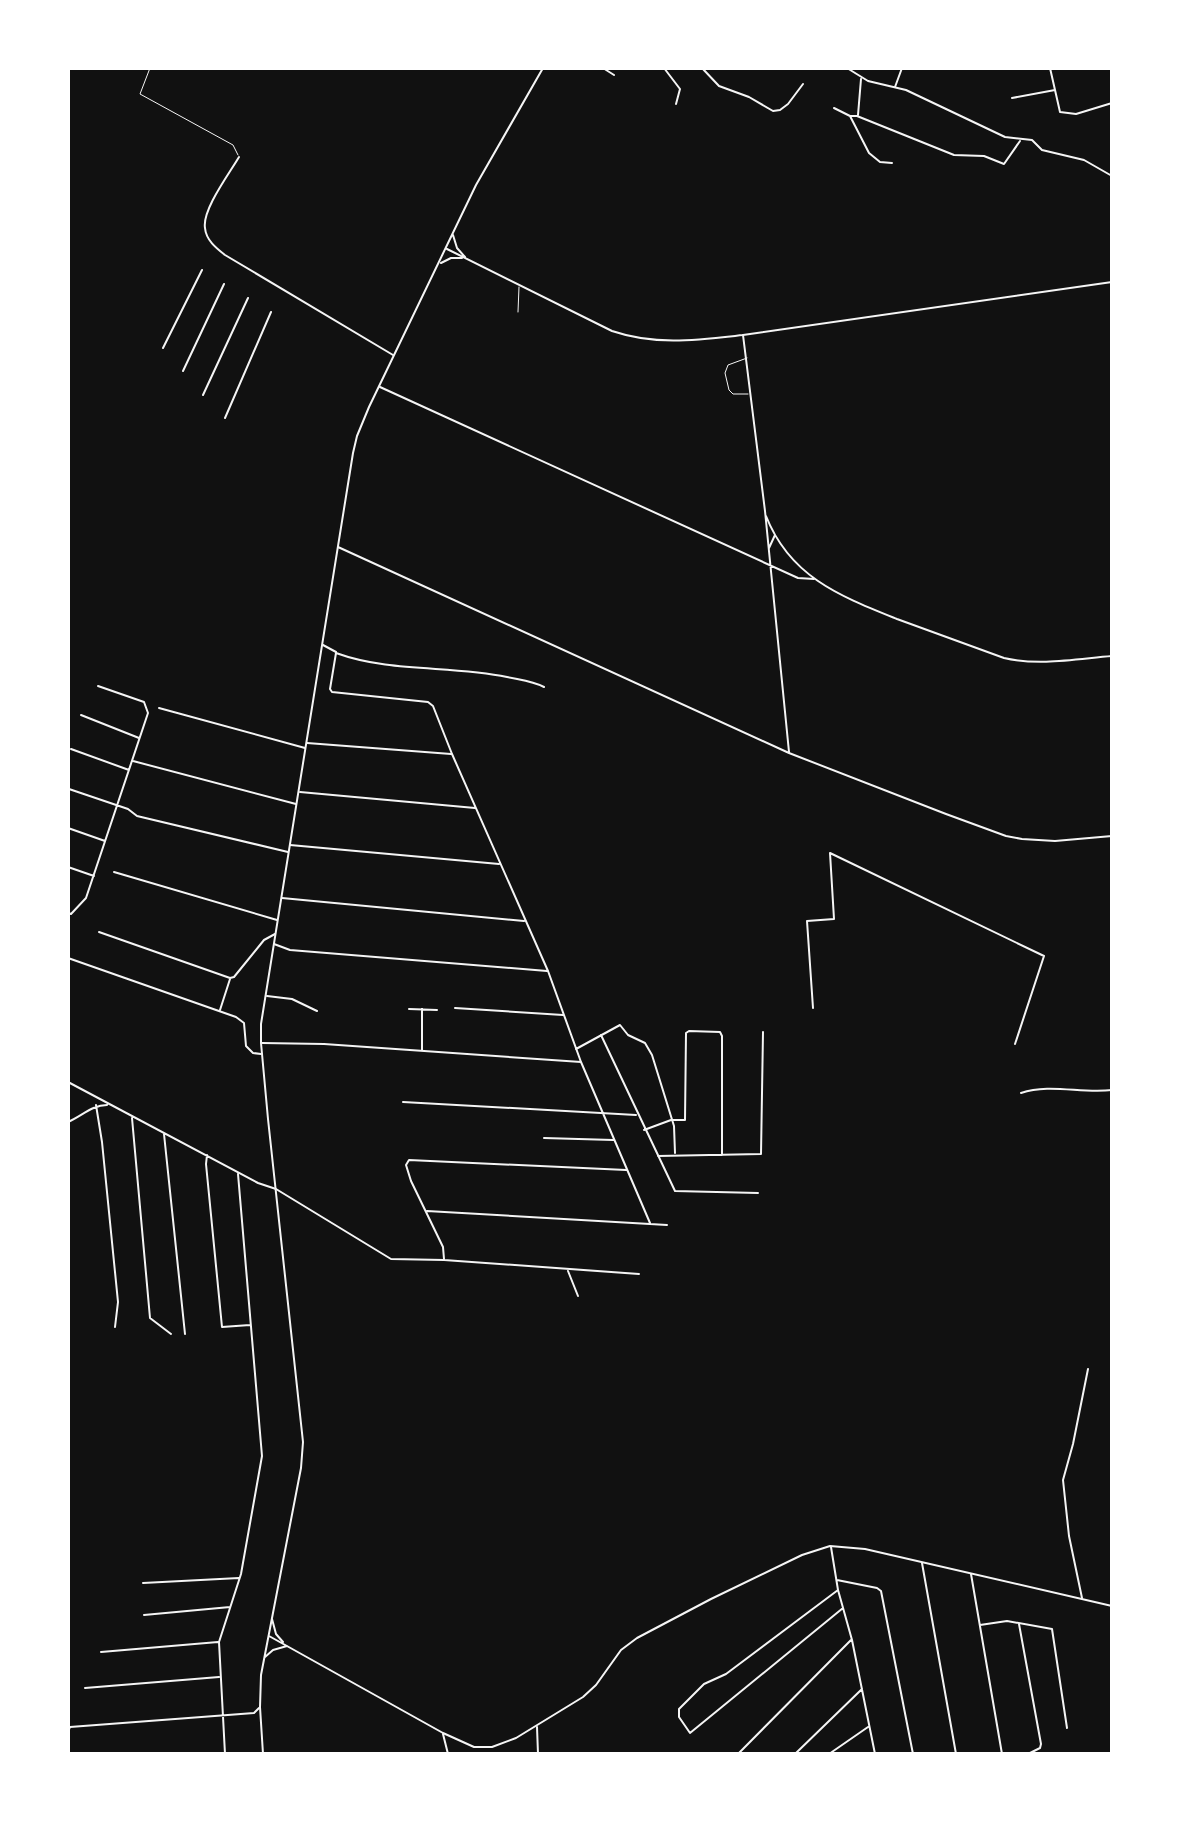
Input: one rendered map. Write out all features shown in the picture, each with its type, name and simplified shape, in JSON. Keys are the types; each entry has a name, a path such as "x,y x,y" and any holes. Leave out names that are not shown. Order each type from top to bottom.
{"street":[{"path":"263,1754 260,1707 264,1657 301,1468 303,1441 268,1119 261,1024 354,445 379,387 477,185 543,68"},
{"path":"603,68 614,75"},
{"path":"664,68 680,89 676,104"},
{"path":"702,68 719,86 749,97 773,111 788,104 803,84"},
{"path":"707,74 710,68"},
{"path":"847,68 861,78 906,90 1005,137 1032,140 1042,150 1084,160 1112,176"},
{"path":"895,88 902,68"},
{"path":"1050,68 1060,112 1076,114 1112,103"},
{"path":"858,116 861,78"},
{"path":"1012,98 1055,90"},
{"path":"834,108 954,155 984,156 1004,164 1020,140"},
{"path":"850,116 869,153 880,162 892,163"},
{"path":"239,157 205,219 207,236 212,244 225,255 394,356"},
{"path":"453,234 457,248 467,259"},
{"path":"446,249 592,322 627,336 678,342 1112,282"},
{"path":"438,264 451,258 467,259"},
{"path":"163,348 202,270"},
{"path":"183,372 225,284"},
{"path":"203,395 248,298"},
{"path":"225,418 271,312"},
{"path":"743,335 765,511 789,753"},
{"path":"379,387 798,578 814,579"},
{"path":"765,511 775,535 792,559 814,579 847,599 1003,658 1036,662 1112,656"},
{"path":"768,552 769,542 775,535"},
{"path":"338,547 789,753 1006,836 1055,841 1112,836"},
{"path":"322,645 337,653 374,664 480,672 530,681 544,687"},
{"path":"337,653 330,691 430,703 548,971 602,1114 650,1223"},
{"path":"68,913 71,914 84,902 94,877 148,713 147,705 141,700 98,686"},
{"path":"159,708 306,749"},
{"path":"81,715 140,738"},
{"path":"307,743 452,754"},
{"path":"71,749 130,770"},
{"path":"133,761 297,804"},
{"path":"69,789 128,809 137,817 289,852"},
{"path":"299,792 476,808"},
{"path":"68,828 106,841"},
{"path":"290,845 500,864"},
{"path":"813,1008 807,921 834,919 830,853 1044,956 1015,1044"},
{"path":"68,867 94,877"},
{"path":"114,872 278,920"},
{"path":"281,898 525,921"},
{"path":"99,932 230,978 234,977 264,940 275,934"},
{"path":"274,944 290,950 548,971"},
{"path":"68,958 236,1017 244,1023 246,1046 253,1053 262,1055"},
{"path":"220,1011 230,978"},
{"path":"266,996 292,999 317,1010"},
{"path":"454,1008 564,1015"},
{"path":"409,1009 437,1010"},
{"path":"422,1009 422,1051"},
{"path":"576,1049 620,1025 628,1035 645,1043 652,1055 675,1132 676,1154"},
{"path":"657,1156 761,1154 763,1032"},
{"path":"645,1130 671,1120 682,1121 685,1118 686,1033 722,1034 722,1155"},
{"path":"601,1035 675,1191 758,1193"},
{"path":"261,1043 581,1062"},
{"path":"68,1082 207,1156 276,1189 391,1259 444,1260 639,1274"},
{"path":"1021,1093 1061,1089 1093,1092 1112,1090"},
{"path":"403,1102 637,1115"},
{"path":"68,1122 96,1105 108,1105"},
{"path":"96,1105 103,1142 118,1302 115,1327"},
{"path":"132,1116 150,1318 171,1334"},
{"path":"164,1133 185,1334"},
{"path":"544,1138 615,1140"},
{"path":"207,1156 222,1328 251,1324"},
{"path":"444,1260 443,1247 411,1181 407,1161 412,1159 627,1171"},
{"path":"225,1754 219,1642 240,1578 262,1456 237,1171"},
{"path":"427,1211 667,1225"},
{"path":"568,1270 578,1296"},
{"path":"1082,1599 1069,1536 1063,1480 1076,1432 1088,1369"},
{"path":"268,1635 443,1733 474,1747 492,1747 503,1745 537,1726 590,1691 621,1650 637,1638 791,1560 830,1546 855,1547 1112,1606"},
{"path":"830,1546 875,1754"},
{"path":"922,1562 956,1754"},
{"path":"971,1573 1002,1754"},
{"path":"143,1583 240,1578"},
{"path":"836,1580 881,1591 913,1754"},
{"path":"838,1590 726,1674 704,1684 678,1709 679,1717 690,1733 843,1608"},
{"path":"144,1615 231,1607"},
{"path":"272,1617 276,1633 287,1646"},
{"path":"979,1626 1007,1621 1052,1629 1068,1728"},
{"path":"1019,1623 1041,1744 1040,1748 1028,1754"},
{"path":"738,1754 852,1640"},
{"path":"101,1651 219,1642"},
{"path":"264,1657 273,1650 287,1646"},
{"path":"85,1688 220,1677"},
{"path":"794,1754 862,1688"},
{"path":"68,1732 70,1727 254,1713 260,1707"},
{"path":"537,1726 538,1754"},
{"path":"829,1754 869,1726"},
{"path":"443,1733 444,1747 448,1754"}],"lane":[{"path":"150,68 140,94 233,145 239,157"},
{"path":"518,312 519,287"},
{"path":"747,358 728,365 725,373 726,385 733,394 751,394"}]}
